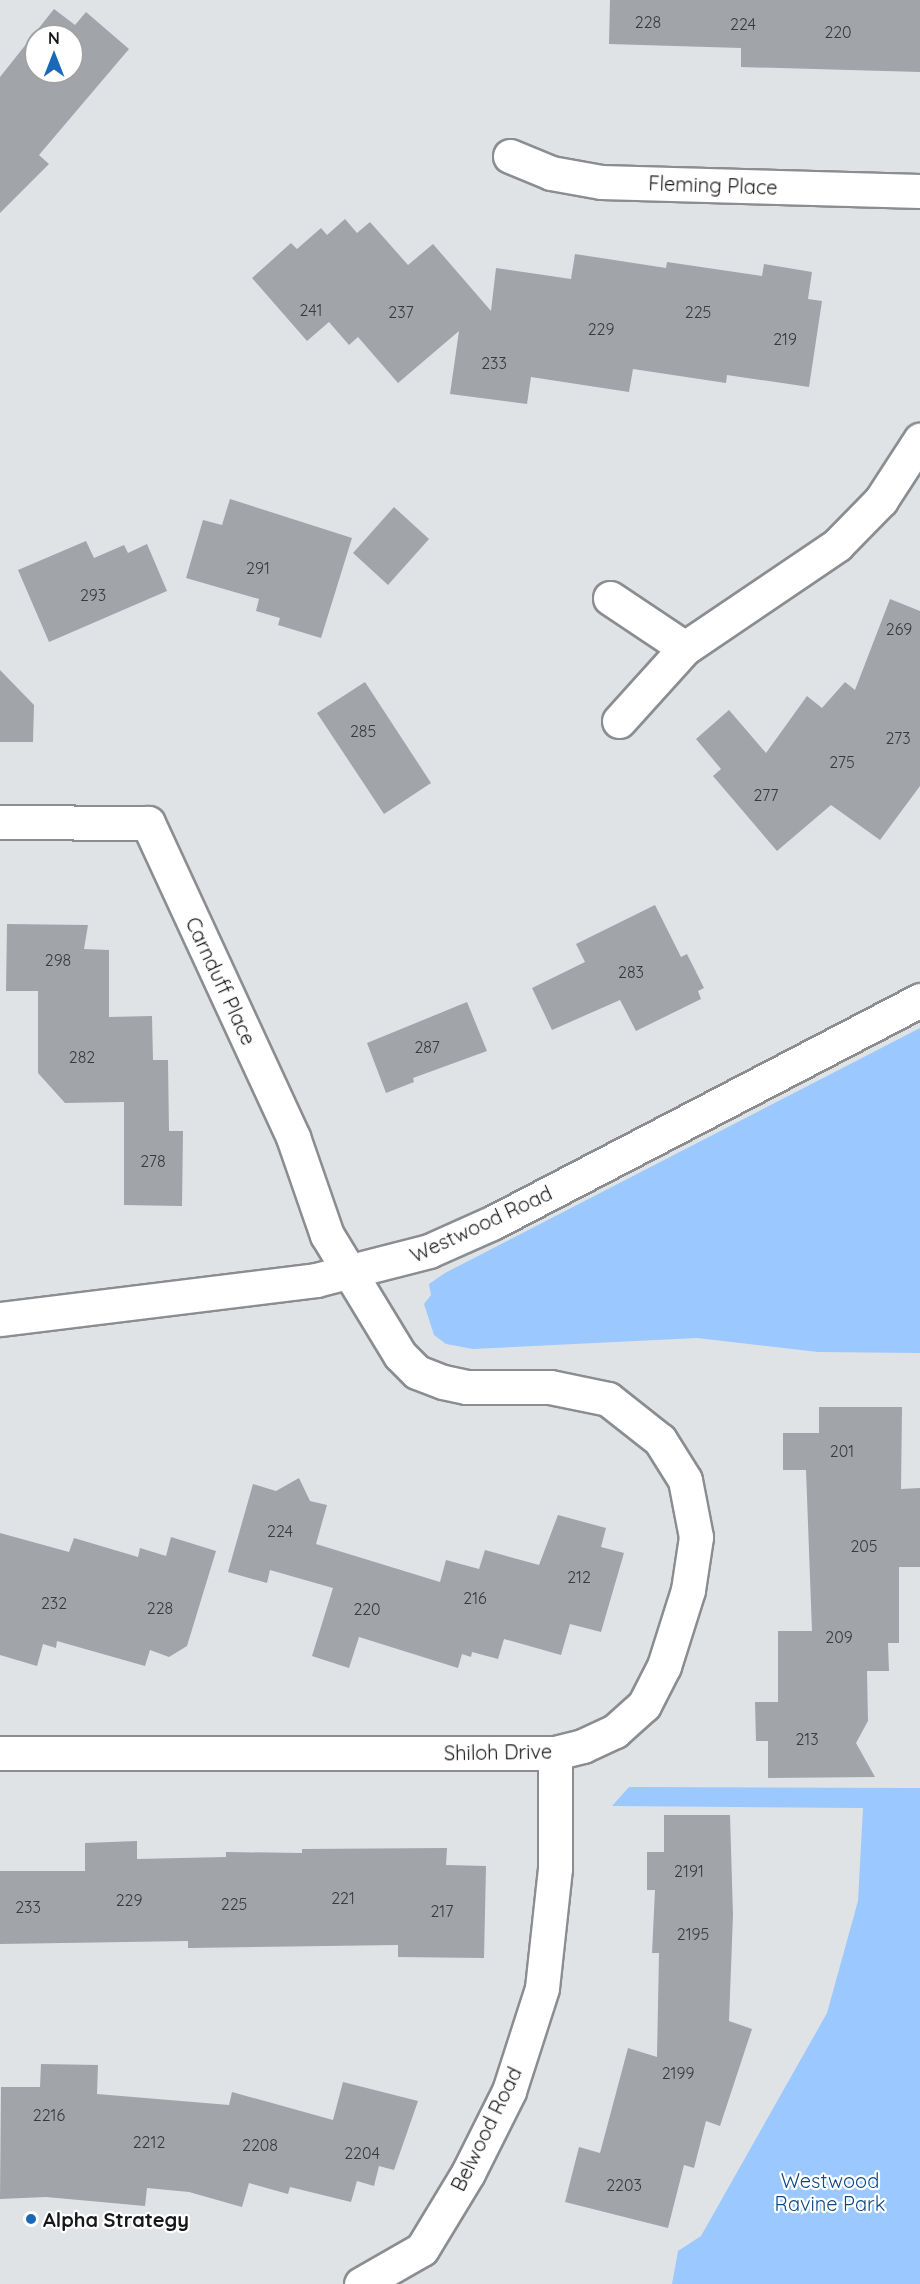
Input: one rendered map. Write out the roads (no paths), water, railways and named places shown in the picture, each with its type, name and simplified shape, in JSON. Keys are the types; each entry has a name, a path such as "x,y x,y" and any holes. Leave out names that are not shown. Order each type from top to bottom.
{"street":[{"name":"Fleming Place","path":"510,156 550,173 601,182 920,191"},
{"path":"619,721 685,648 837,545 881,500 920,440"},
{"path":"610,598 685,648"},
{"name":"Carnduff Place","path":"0,822 148,823 293,1137 327,1235 351,1274"},
{"name":"Westwood Road","path":"0,1319 351,1274 429,1251 492,1223 920,1000"},
{"name":"Shiloh Drive","path":"0,1753 555,1753 583,1746 615,1731 644,1705 664,1666 688,1590 696,1537 686,1480 660,1440 608,1399 550,1387 466,1387 417,1372 400,1355 351,1274"},
{"name":"Belwood Road","path":"361,2284 422,2249 468,2173 509,2091 542,1988 555,1868 555,1753"}],"place":[{"name":"Alpha Strategy","path":"31,2219"}],"park label":[{"name":"Westwood Ravine Park","path":"830,2192"}]}
